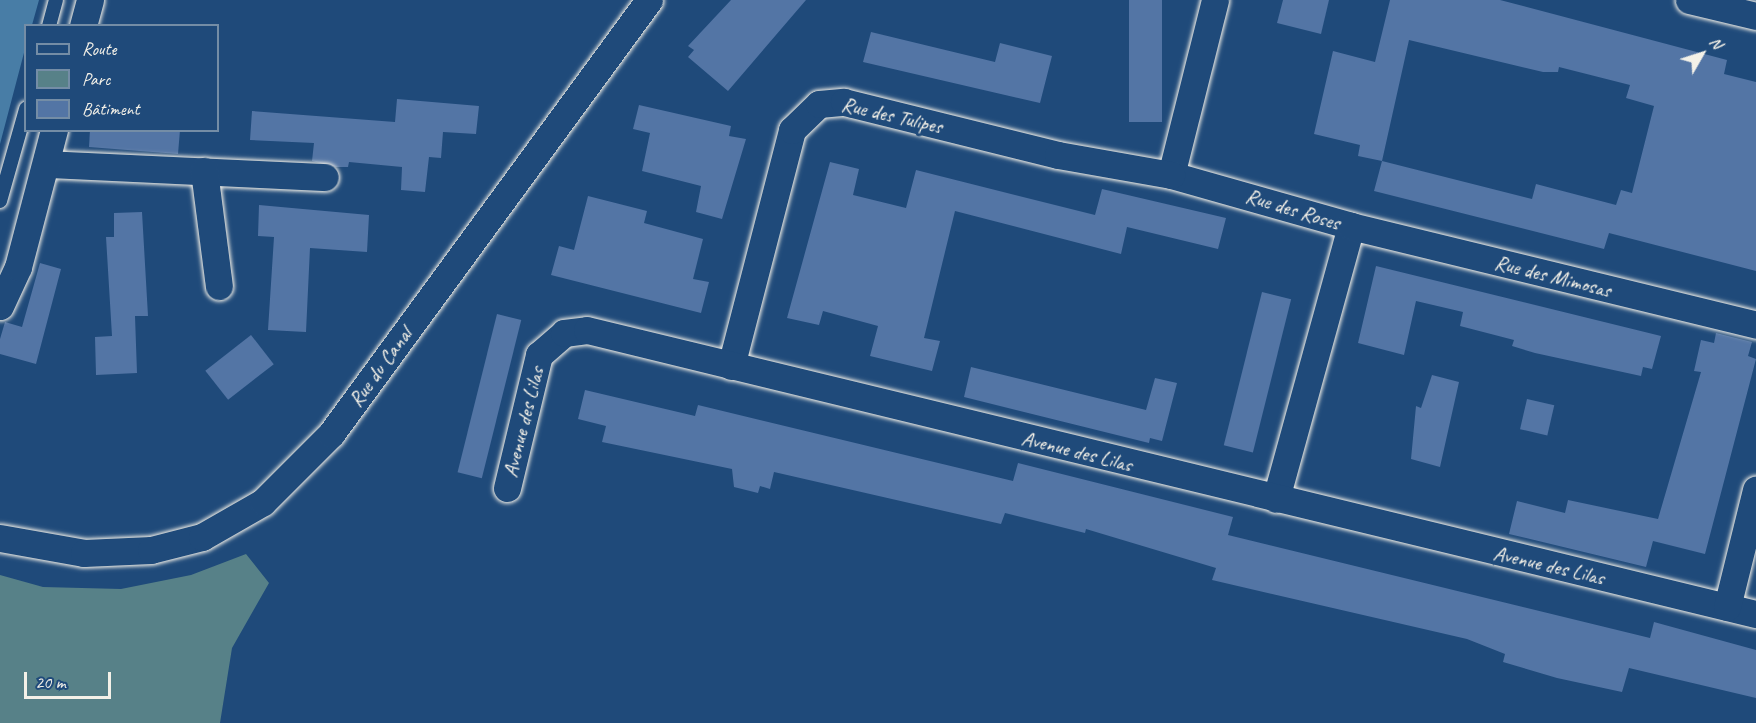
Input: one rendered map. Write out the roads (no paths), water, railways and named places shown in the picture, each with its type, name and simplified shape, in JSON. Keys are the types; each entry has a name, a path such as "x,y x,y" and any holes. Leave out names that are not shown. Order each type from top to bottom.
{"street":[{"path":"84,24 90,0"},
{"name":"Rue du Canal","path":"0,538 58,551 139,551 202,537 263,502 331,434 649,0"},
{"path":"1171,175 1215,0"},
{"path":"1689,0 1756,16"},
{"name":"Rue des Tulipes","path":"731,366 792,130 819,104 843,102 1058,154 1171,175"},
{"path":"0,306 18,267 54,132"},
{"path":"47,164 325,177"},
{"path":"204,171 219,286"},
{"name":"Rue des Roses","path":"1171,175 1351,226 1276,499"},
{"name":"Rue des Mimosas","path":"1351,226 1756,325"},
{"name":"Avenue des Lilas","path":"507,488 539,355 564,333 587,330 1756,615"},
{"path":"1727,607 1756,490"}],"lane":[{"path":"50,24 56,0"},
{"path":"0,201 24,116"}],"water":[{"path":"0,0 39,0 32,24 24,24 24,53 0,144"}]}
